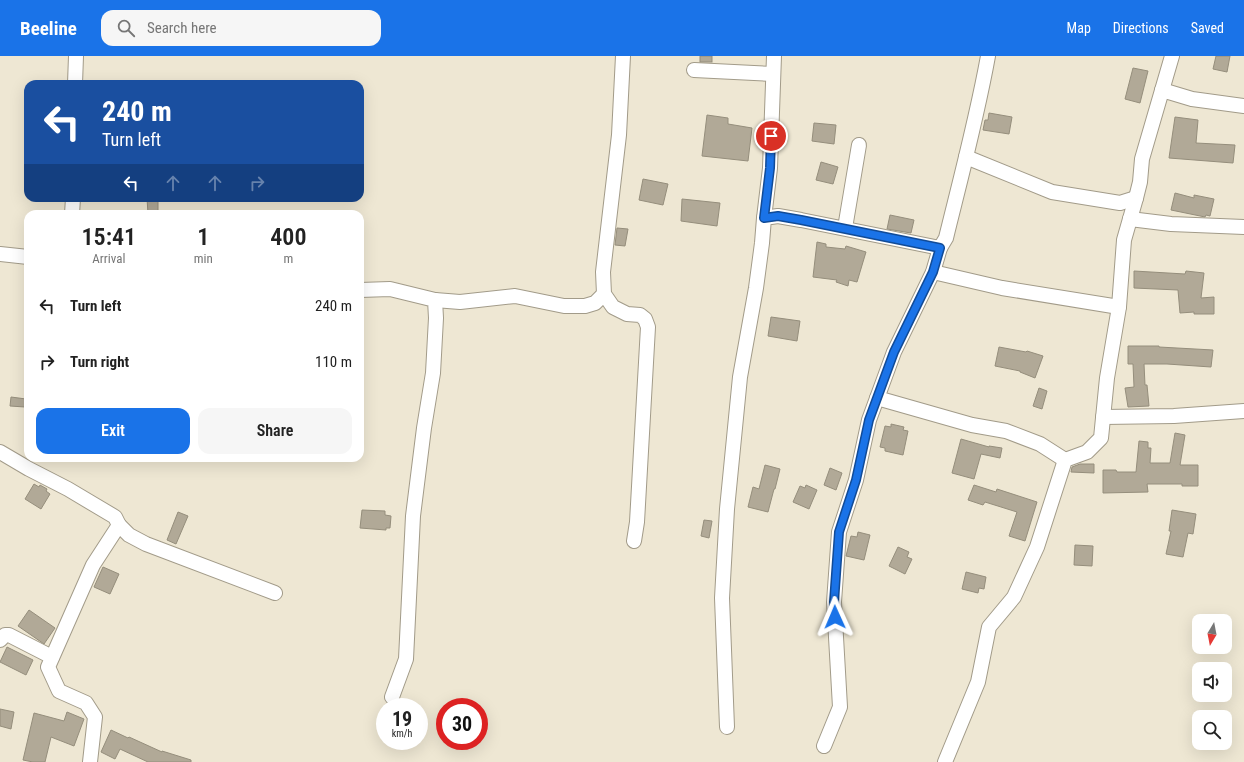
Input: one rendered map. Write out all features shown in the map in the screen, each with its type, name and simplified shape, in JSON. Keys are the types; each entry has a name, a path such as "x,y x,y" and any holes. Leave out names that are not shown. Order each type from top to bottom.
{"street":[{"path":"75,80 76,56"},
{"path":"623,56 619,134 603,272 604,294 613,307 627,314 640,315 645,319 648,327 637,522 634,541"},
{"path":"727,727 722,598 727,509 740,377 756,288 770,168 774,56"},
{"path":"824,746 840,707 834,602 839,532 856,480 869,420 877,398 894,352 933,272 940,248 946,238 978,109 988,56"},
{"path":"1065,460 1087,452 1101,438 1107,378 1119,307 1124,240 1140,182 1142,159 1172,56"},
{"path":"694,70 773,74"},
{"path":"1162,90 1192,99 1244,106"},
{"path":"845,228 859,146"},
{"path":"966,157 1052,192 1120,203 1136,198"},
{"path":"764,218 778,216 845,228 940,248"},
{"path":"1130,219 1171,224 1244,227"},
{"path":"0,254 24,257"},
{"path":"933,272 1002,288 1119,307"},
{"path":"364,290 390,289 435,300 460,302 515,296 564,306 585,306 595,303 604,294"},
{"path":"392,697 406,659 413,516 424,428 433,373 436,318 435,300"},
{"path":"877,398 972,425 1006,431 1040,444 1065,460"},
{"path":"1103,417 1174,416 1244,411"},
{"path":"0,452 68,489 115,517 118,526 129,535 146,544 275,593"},
{"path":"945,762 978,682 989,627 1014,597 1034,554 1065,460"},
{"path":"90,762 95,717 86,703 59,691 48,667 93,565 118,526"},
{"path":"0,640 5,635 9,635 52,657"}],"building":[{"path":"700,56 712,56 712,62 700,62"},
{"path":"1216,56 1230,56 1227,72 1213,69"},
{"path":"1133,68 1148,71 1140,103 1125,99"},
{"path":"989,113 1012,117 1009,134 983,130 985,120 988,120"},
{"path":"707,115 728,118 728,124 752,128 748,161 702,156"},
{"path":"1175,117 1198,120 1196,143 1235,145 1233,163 1169,158"},
{"path":"814,123 836,125 834,144 812,141"},
{"path":"821,162 838,167 833,184 816,180"},
{"path":"643,179 668,184 663,205 639,200"},
{"path":"1175,193 1194,198 1194,195 1214,199 1210,216 1206,215 1205,217 1171,210"},
{"path":"682,199 720,203 717,226 681,221"},
{"path":"147,202 158,202 158,210 148,210"},
{"path":"890,215 914,220 911,233 887,229"},
{"path":"617,228 628,229 625,246 615,245"},
{"path":"817,242 826,244 826,247 845,249 846,246 866,252 857,282 849,280 848,286 836,282 837,280 813,277"},
{"path":"1134,271 1185,274 1186,271 1204,273 1201,298 1214,297 1214,314 1194,314 1194,312 1180,313 1178,290 1134,288"},
{"path":"771,317 800,321 797,341 768,336"},
{"path":"1128,346 1159,346 1213,350 1211,367 1144,364 1145,385 1147,385 1149,406 1128,407 1125,388 1134,387 1133,364 1128,364"},
{"path":"999,347 1027,351 1043,356 1035,378 1020,371 995,366"},
{"path":"1039,388 1047,391 1042,409 1033,406"},
{"path":"11,397 24,399 24,407 10,406"},
{"path":"891,424 904,427 903,430 908,431 903,455 885,451 885,448 880,447 885,426 891,427"},
{"path":"1175,433 1185,435 1180,465 1198,465 1198,486 1182,486 1182,484 1147,484 1148,492 1103,493 1103,470 1136,472 1139,441 1148,442 1148,448 1151,448 1150,463 1170,463"},
{"path":"961,439 989,447 1002,448 1000,458 981,454 974,479 952,473"},
{"path":"1080,464 1094,464 1094,473 1071,472 1072,467"},
{"path":"765,465 780,469 768,512 748,507 753,487 759,489"},
{"path":"830,468 842,473 836,490 824,485"},
{"path":"34,484 39,487 40,485 47,489 46,491 50,494 41,509 25,499"},
{"path":"806,485 817,490 809,509 793,502 800,486 805,488"},
{"path":"974,485 996,492 997,489 1037,502 1025,541 1009,536 1017,512 985,502 983,505 968,500"},
{"path":"362,510 385,511 385,515 391,516 390,528 386,528 386,530 360,528"},
{"path":"1172,510 1196,514 1193,534 1188,533 1183,557 1166,554 1171,531 1169,531"},
{"path":"178,512 188,516 176,544 167,540"},
{"path":"704,520 712,521 709,538 701,536"},
{"path":"858,532 870,535 864,560 846,556 851,536 857,537"},
{"path":"1075,545 1093,546 1092,566 1074,565"},
{"path":"898,547 909,552 907,557 912,559 905,574 889,566"},
{"path":"103,567 119,574 110,594 94,587"},
{"path":"966,572 986,577 984,589 979,588 978,593 962,589"},
{"path":"29,610 55,628 44,644 18,626"},
{"path":"7,647 33,660 26,675 0,662"},
{"path":"0,709 14,712 11,729 0,726"},
{"path":"67,712 84,719 74,746 51,737 45,762 23,760 34,713 64,721"},
{"path":"111,730 162,752 191,760 191,762 148,762 120,749 115,759 101,752"}],"route":[{"path":"771,136 770,168 764,218 778,216 845,228 940,248 933,272 894,352 869,420 856,480 839,532 834,602 835,617"}]}
